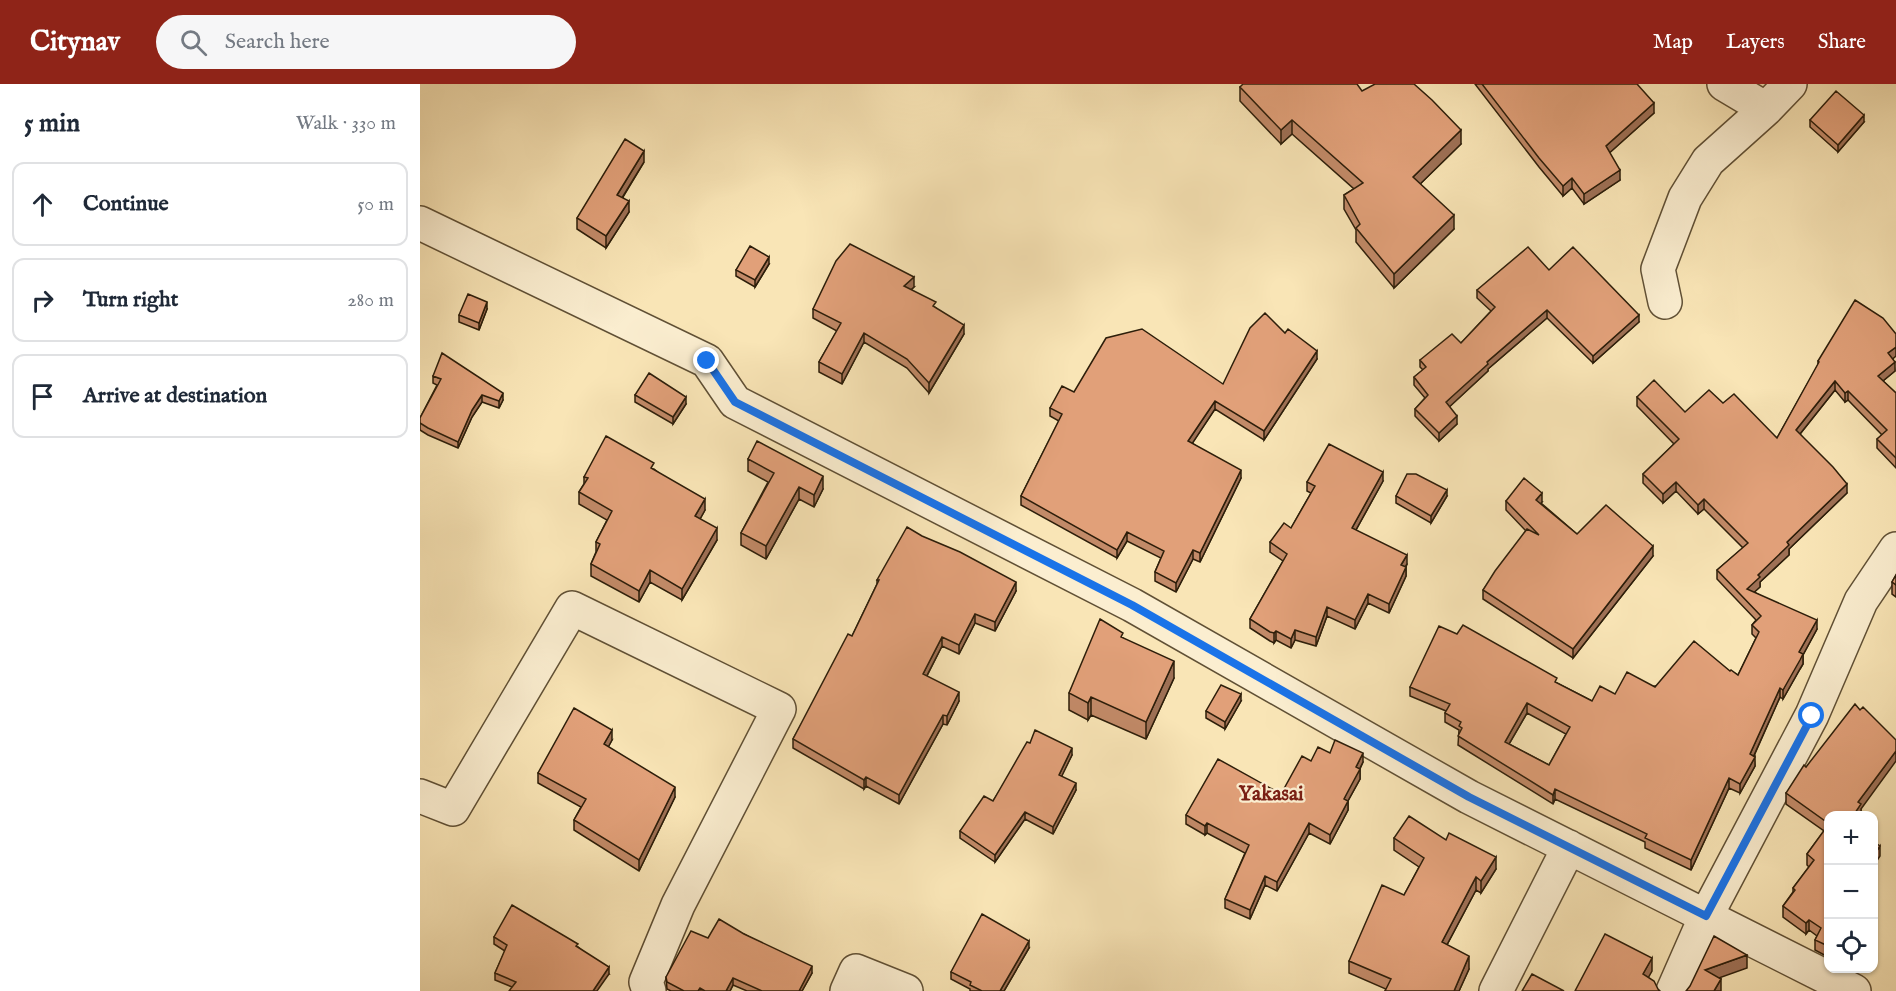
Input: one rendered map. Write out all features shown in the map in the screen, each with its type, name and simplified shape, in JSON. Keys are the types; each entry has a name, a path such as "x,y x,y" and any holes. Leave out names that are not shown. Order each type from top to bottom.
{"street":[{"path":"1724,84 1766,109"},
{"path":"1665,302 1658,269 1685,198 1708,161 1790,84"},
{"path":"420,223 707,361 735,402 1132,605 1469,797 1854,991"},
{"path":"1673,991 1706,916 1812,716 1862,601 1896,549"},
{"path":"420,796 453,809 572,608 779,709 678,905 646,982 649,991"},
{"path":"1496,991 1569,847"},
{"path":"847,991 855,971 906,991"}],"building":[{"path":"1243,84 1357,84 1362,91 1375,84 1414,84 1461,130 1413,177 1454,215 1394,274 1356,228 1360,224 1344,195 1363,183 1292,120 1281,130 1240,87"},
{"path":"1482,84 1637,84 1654,103 1606,146 1620,170 1584,194 1572,178 1563,186"},
{"path":"1836,91 1864,115 1838,145 1810,120"},
{"path":"625,139 644,151 617,195 629,201 606,236 577,218"},
{"path":"850,244 914,277 904,286 936,302 933,306 964,325 929,383 907,359 864,333 842,374 819,362 841,323 813,309 836,261"},
{"path":"750,246 769,257 755,280 736,270"},
{"path":"1528,247 1549,270 1573,247 1639,315 1593,356 1547,310 1487,362 1488,364 1446,402 1457,416 1439,433 1415,409 1428,395 1414,377 1426,367 1420,360 1452,334 1461,343 1495,307 1477,290"},
{"path":"468,294 487,302 479,323 459,315"},
{"path":"1855,300 1883,318 1896,334 1896,347 1888,353 1895,362 1878,376 1896,393 1896,458 1877,439 1887,430 1848,391 1845,393 1835,381 1796,430 1847,484 1787,542 1789,545 1747,589 1817,620 1799,652 1803,654 1800,660 1783,690 1780,688 1750,754 1755,757 1740,784 1729,778 1691,860 1645,838 1647,834 1555,789 1553,795 1458,736 1462,728 1459,726 1461,722 1445,713 1450,704 1410,687 1439,626 1457,634 1463,625 1557,678 1555,682 1592,701 1600,686 1615,694 1627,672 1655,687 1694,641 1738,675 1759,632 1752,625 1761,616 1717,570 1748,543 1704,499 1698,505 1676,482 1663,494 1643,474 1679,439 1637,397 1654,380 1685,412 1709,390 1723,403 1734,394 1777,438 1818,361","holes":["1527,703 1570,727 1549,765 1505,742"]},
{"path":"1265,313 1285,333 1288,329 1317,351 1264,431 1215,401 1188,441 1241,470 1200,553 1193,550 1176,583 1155,572 1164,551 1127,532 1117,550 1021,496 1062,414 1050,408 1062,386 1074,392 1106,338 1142,329 1223,384 1250,328"},
{"path":"442,353 503,393 499,401 482,395 472,410 458,442 420,423 420,418 441,379 433,376"},
{"path":"649,373 686,397 673,417 635,395"},
{"path":"606,436 654,463 651,468 705,499 695,516 717,528 682,589 650,570 639,591 591,564 600,544 596,542 612,511 579,492 588,478 584,477"},
{"path":"757,441 823,476 814,495 799,487 766,546 741,533 774,473 748,459"},
{"path":"1329,444 1383,472 1352,528 1407,555 1401,565 1406,567 1389,604 1368,594 1355,620 1327,607 1316,637 1295,630 1291,639 1276,631 1270,632 1250,619 1287,554 1270,542 1284,523 1291,528 1315,486 1307,482"},
{"path":"1407,474 1416,474 1447,490 1431,516 1396,496"},
{"path":"1524,478 1542,493 1536,500 1577,534 1606,505 1653,546 1573,649 1483,590 1527,529 1539,535 1506,501"},
{"path":"907,527 1016,582 995,622 975,614 959,645 942,637 923,674 959,692 947,716 943,715 899,795 866,777 864,780 793,739 848,634 852,636 879,580 877,580"},
{"path":"1100,619 1123,633 1121,637 1174,661 1146,722 1091,697 1088,703 1069,693"},
{"path":"1221,685 1241,694 1225,722 1206,711"},
{"path":"1855,704 1860,710 1863,707 1896,740 1896,751 1858,802 1861,804 1856,811 1824,811 1824,820 1786,793 1804,765 1806,767"},
{"path":"574,708 612,730 604,744 675,787 639,860 574,820 586,799 538,773"},
{"path":"1035,730 1072,748 1059,775 1076,783 1053,827 1025,812 995,855 960,831 984,796 993,801 1027,742 1030,743"},
{"path":"1335,740 1363,753 1356,767 1360,769 1344,799 1348,801 1330,835 1309,823 1277,882 1265,876 1250,910 1225,899 1249,845 1207,823 1205,826 1186,815 1218,759 1281,794 1302,756 1311,761 1318,747 1330,753"},
{"path":"1409,816 1446,840 1449,833 1496,857 1481,881 1476,877 1442,942 1469,956 1454,991 1385,991 1391,979 1349,961 1382,885 1404,895 1424,858 1394,838"},
{"path":"1824,831 1824,944 1815,940 1821,928 1809,920 1806,923 1783,906 1814,860 1807,854"},
{"path":"512,905 578,944 576,946 609,967 593,991 509,991 516,982 495,973 507,945 494,937"},
{"path":"982,914 1029,941 1000,991 982,991 970,985 971,982 951,972"},
{"path":"719,919 744,934 812,966 799,991 762,991 733,978 726,991 705,991 700,988 698,991 684,991 667,982 666,977 691,931 708,938"},
{"path":"1605,934 1652,958 1643,974 1654,981 1660,991 1575,991"},
{"path":"1714,936 1747,955 1705,970 1721,979 1714,991 1686,991 1690,986"},
{"path":"1532,974 1564,991 1522,991"}],"district":[{"name":"Yakasai","path":"1271,793"}],"route":[{"path":"707,361 735,402 1132,605 1469,797 1706,916 1812,716"}]}
